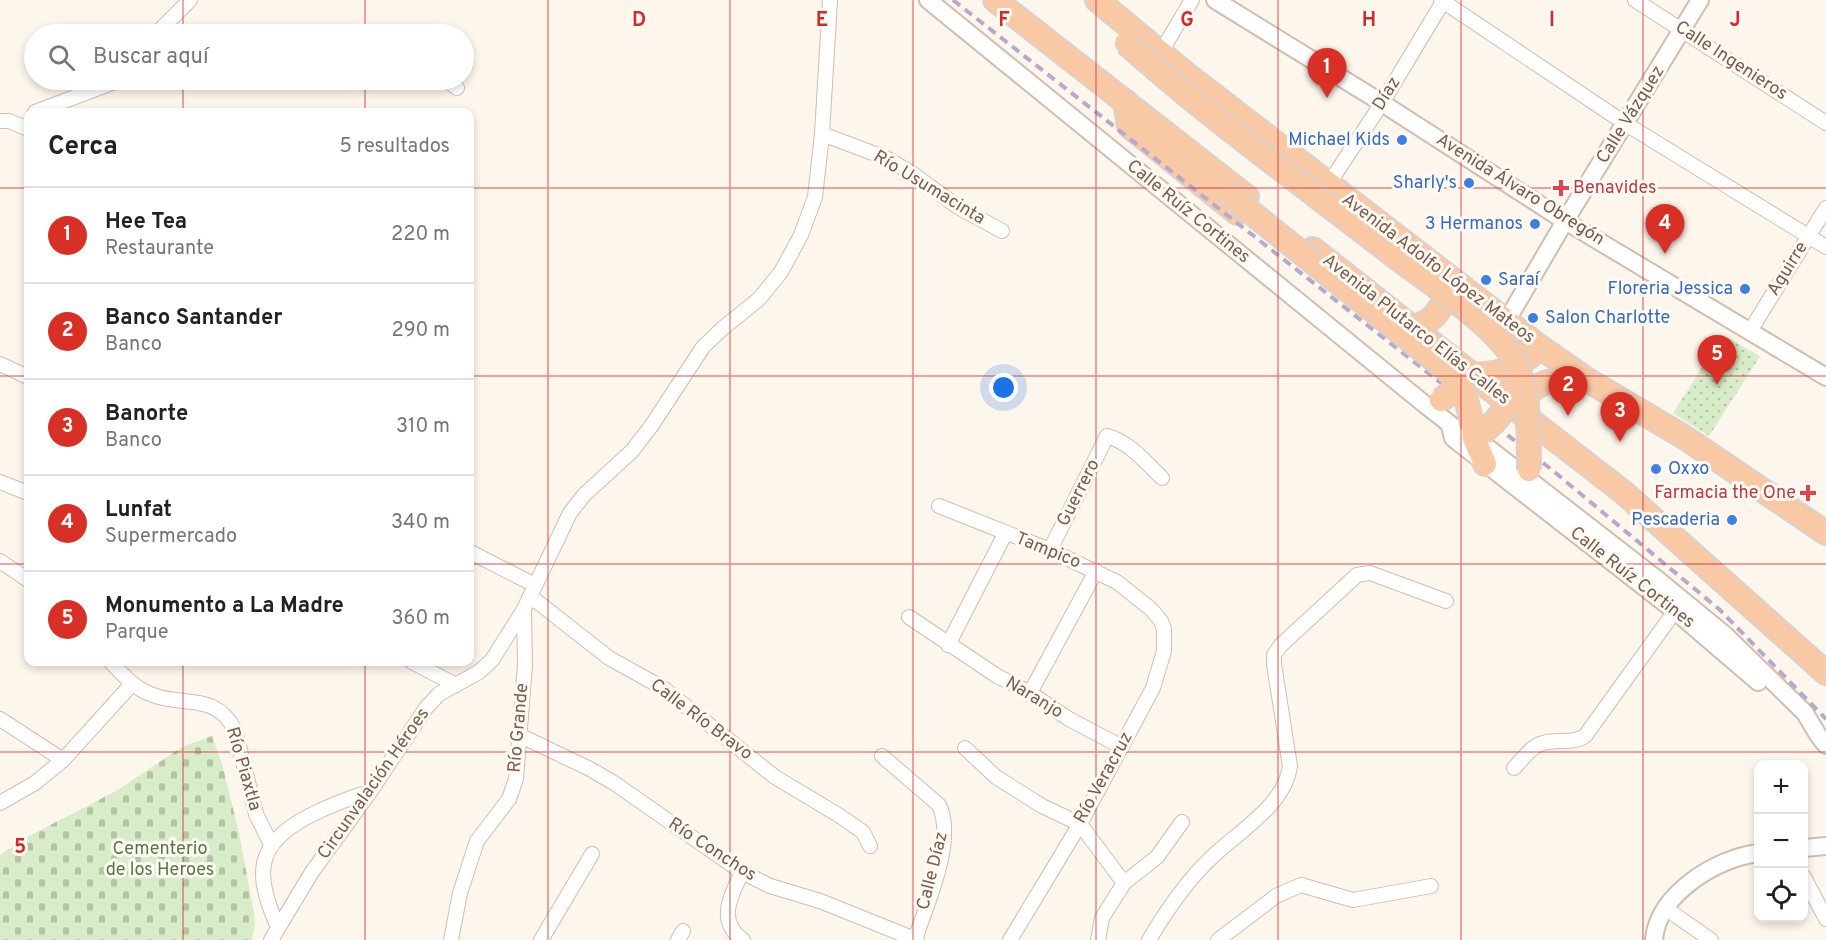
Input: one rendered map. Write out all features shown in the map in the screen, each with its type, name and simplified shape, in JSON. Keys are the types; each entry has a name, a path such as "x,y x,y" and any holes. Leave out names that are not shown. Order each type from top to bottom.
{"highway":[{"name":"Avenida Plutarco Elías Calles","path":"996,0 1413,327 1466,378 1517,410 1623,492 1826,673"},
{"path":"1096,0 1108,22 1126,43 1166,78 1476,319 1510,353 1524,382 1528,410 1529,475"},
{"name":"Avenida Adolfo López Mateos","path":"1096,0 1328,185 1540,347 1589,381 1684,437 1826,533"},
{"path":"1125,101 1142,122 1222,189 1428,353 1466,378"},
{"path":"1125,101 1129,126 1519,429 1545,448 1563,454 1671,541 1731,594 1826,687"},
{"path":"1413,327 1429,321 1439,310 1447,291 1446,276"},
{"path":"1435,404 1466,378 1502,373 1512,369 1523,363 1540,347"},
{"path":"1466,431 1498,418 1512,397 1518,368"},
{"path":"1466,378 1468,401 1466,431 1485,464"},
{"path":"1517,410 1524,398 1535,387 1545,382 1589,381"}],"street":[{"path":"166,24 190,0"},
{"name":"Circunvalación Héroes","path":"271,940 312,872 370,792 426,708 439,694 479,672 492,660 530,597 570,513 584,495 632,451 652,426 703,347 759,299 781,272 801,235 815,198 822,134 830,0"},
{"name":"Calle Ruíz Cortines","path":"928,0 1466,431 1529,475 1725,635 1805,713 1822,740"},
{"path":"1161,52 1192,0"},
{"name":"Avenida Álvaro Obregón","path":"1215,0 1382,103 1565,221 1826,377"},
{"path":"1443,0 1626,124 1826,248"},
{"name":"Díaz","path":"1328,185 1382,103 1443,0"},
{"name":"Calle Ingenieros","path":"1635,0 1826,123"},
{"name":"Calle Vázquez","path":"1506,322 1700,0"},
{"path":"45,108 91,90"},
{"path":"4,121 24,116"},
{"path":"4,121 24,128"},
{"name":"Río Usumacinta","path":"822,134 885,158 913,174 958,207 1002,231"},
{"name":"Aguirre","path":"1750,331 1826,208"},
{"path":"0,382 4,367 24,375"},
{"name":"Guerrero","path":"1050,550 1107,436 1126,444 1162,478"},
{"name":"Calle Ruíz Cortines","path":"1485,464 1675,611 1822,740"},
{"path":"0,482 24,491"},
{"name":"Tampico","path":"939,506 1050,550 1096,571 1117,582 1151,609"},
{"path":"948,645 1005,534"},
{"name":"Calle Río Bravo","path":"474,555 609,658 663,688 775,777 863,832 870,846"},
{"path":"0,561 24,577"},
{"path":"1030,693 1096,571"},
{"path":"1156,937 1173,901 1210,858 1259,817 1289,776 1290,766 1274,664 1274,655 1281,645 1357,575 1362,573 1370,573 1446,601"},
{"name":"Río Grande","path":"452,940 460,893 477,842 509,799 513,790 530,597"},
{"name":"Río Veracruz","path":"1010,940 1080,824 1152,688 1164,651 1164,629 1161,621 1151,609"},
{"path":"1514,768 1545,742 1572,742 1585,736 1675,611"},
{"name":"Naranjo","path":"909,617 997,676 1030,693 1069,719 1122,747"},
{"name":"Río Piaxtla","path":"115,666 132,684 150,694 174,700 208,704 220,709 229,719 235,730 256,814 271,844"},
{"path":"420,666 456,685"},
{"path":"0,803 35,783 63,760 132,684"},
{"path":"0,719 63,760"},
{"name":"Río Conchos","path":"519,735 614,783 742,872 770,886 820,901 916,940"},
{"path":"965,748 996,777 1042,806 1080,824 1124,883"},
{"name":"Calle Díaz","path":"882,756 939,805 945,824 941,854 916,940"},
{"path":"278,927 263,882 264,863 271,844 285,830 322,809 347,798 370,792"},
{"path":"1098,940 1102,918 1124,883 1157,857 1182,822"},
{"path":"1808,848 1826,846"},
{"path":"542,940 592,854"},
{"path":"1654,940 1659,919 1665,908 1684,888 1698,877 1726,862 1754,854"},
{"path":"742,872 730,900 728,921 733,932 744,940"},
{"path":"1218,940 1276,896 1301,885 1353,900 1431,886"},
{"path":"1808,886 1826,919"},
{"path":"1665,908 1711,940"}],"green space":[{"path":"1723,335 1760,356 1709,436 1673,413"},
{"name":"Cementerio de los Heroes","path":"212,736 222,764 239,833 254,913 255,925 252,940 0,940 0,855 29,836 116,791 182,747"}],"railway":[{"path":"953,0 1552,470 1720,610 1826,719"}],"place":[{"name":"Hee Tea","path":"1327,98"},
{"name":"Michael Kids","path":"1402,140"},
{"name":"Sharly's","path":"1469,183"},
{"name":"Benavides","path":"1561,188"},
{"name":"3 Hermanos","path":"1535,224"},
{"name":"Lunfat","path":"1665,254"},
{"name":"Saraí","path":"1486,280"},
{"name":"Floreria Jessica","path":"1745,289"},
{"name":"Salon Charlotte","path":"1533,318"},
{"name":"Monumento a La Madre","path":"1717,385"},
{"name":"Banco Santander","path":"1568,416"},
{"name":"Banorte","path":"1620,442"},
{"name":"Oxxo","path":"1656,469"},
{"name":"Farmacia the One","path":"1808,493"},
{"name":"Pescaderia","path":"1732,520"}]}
